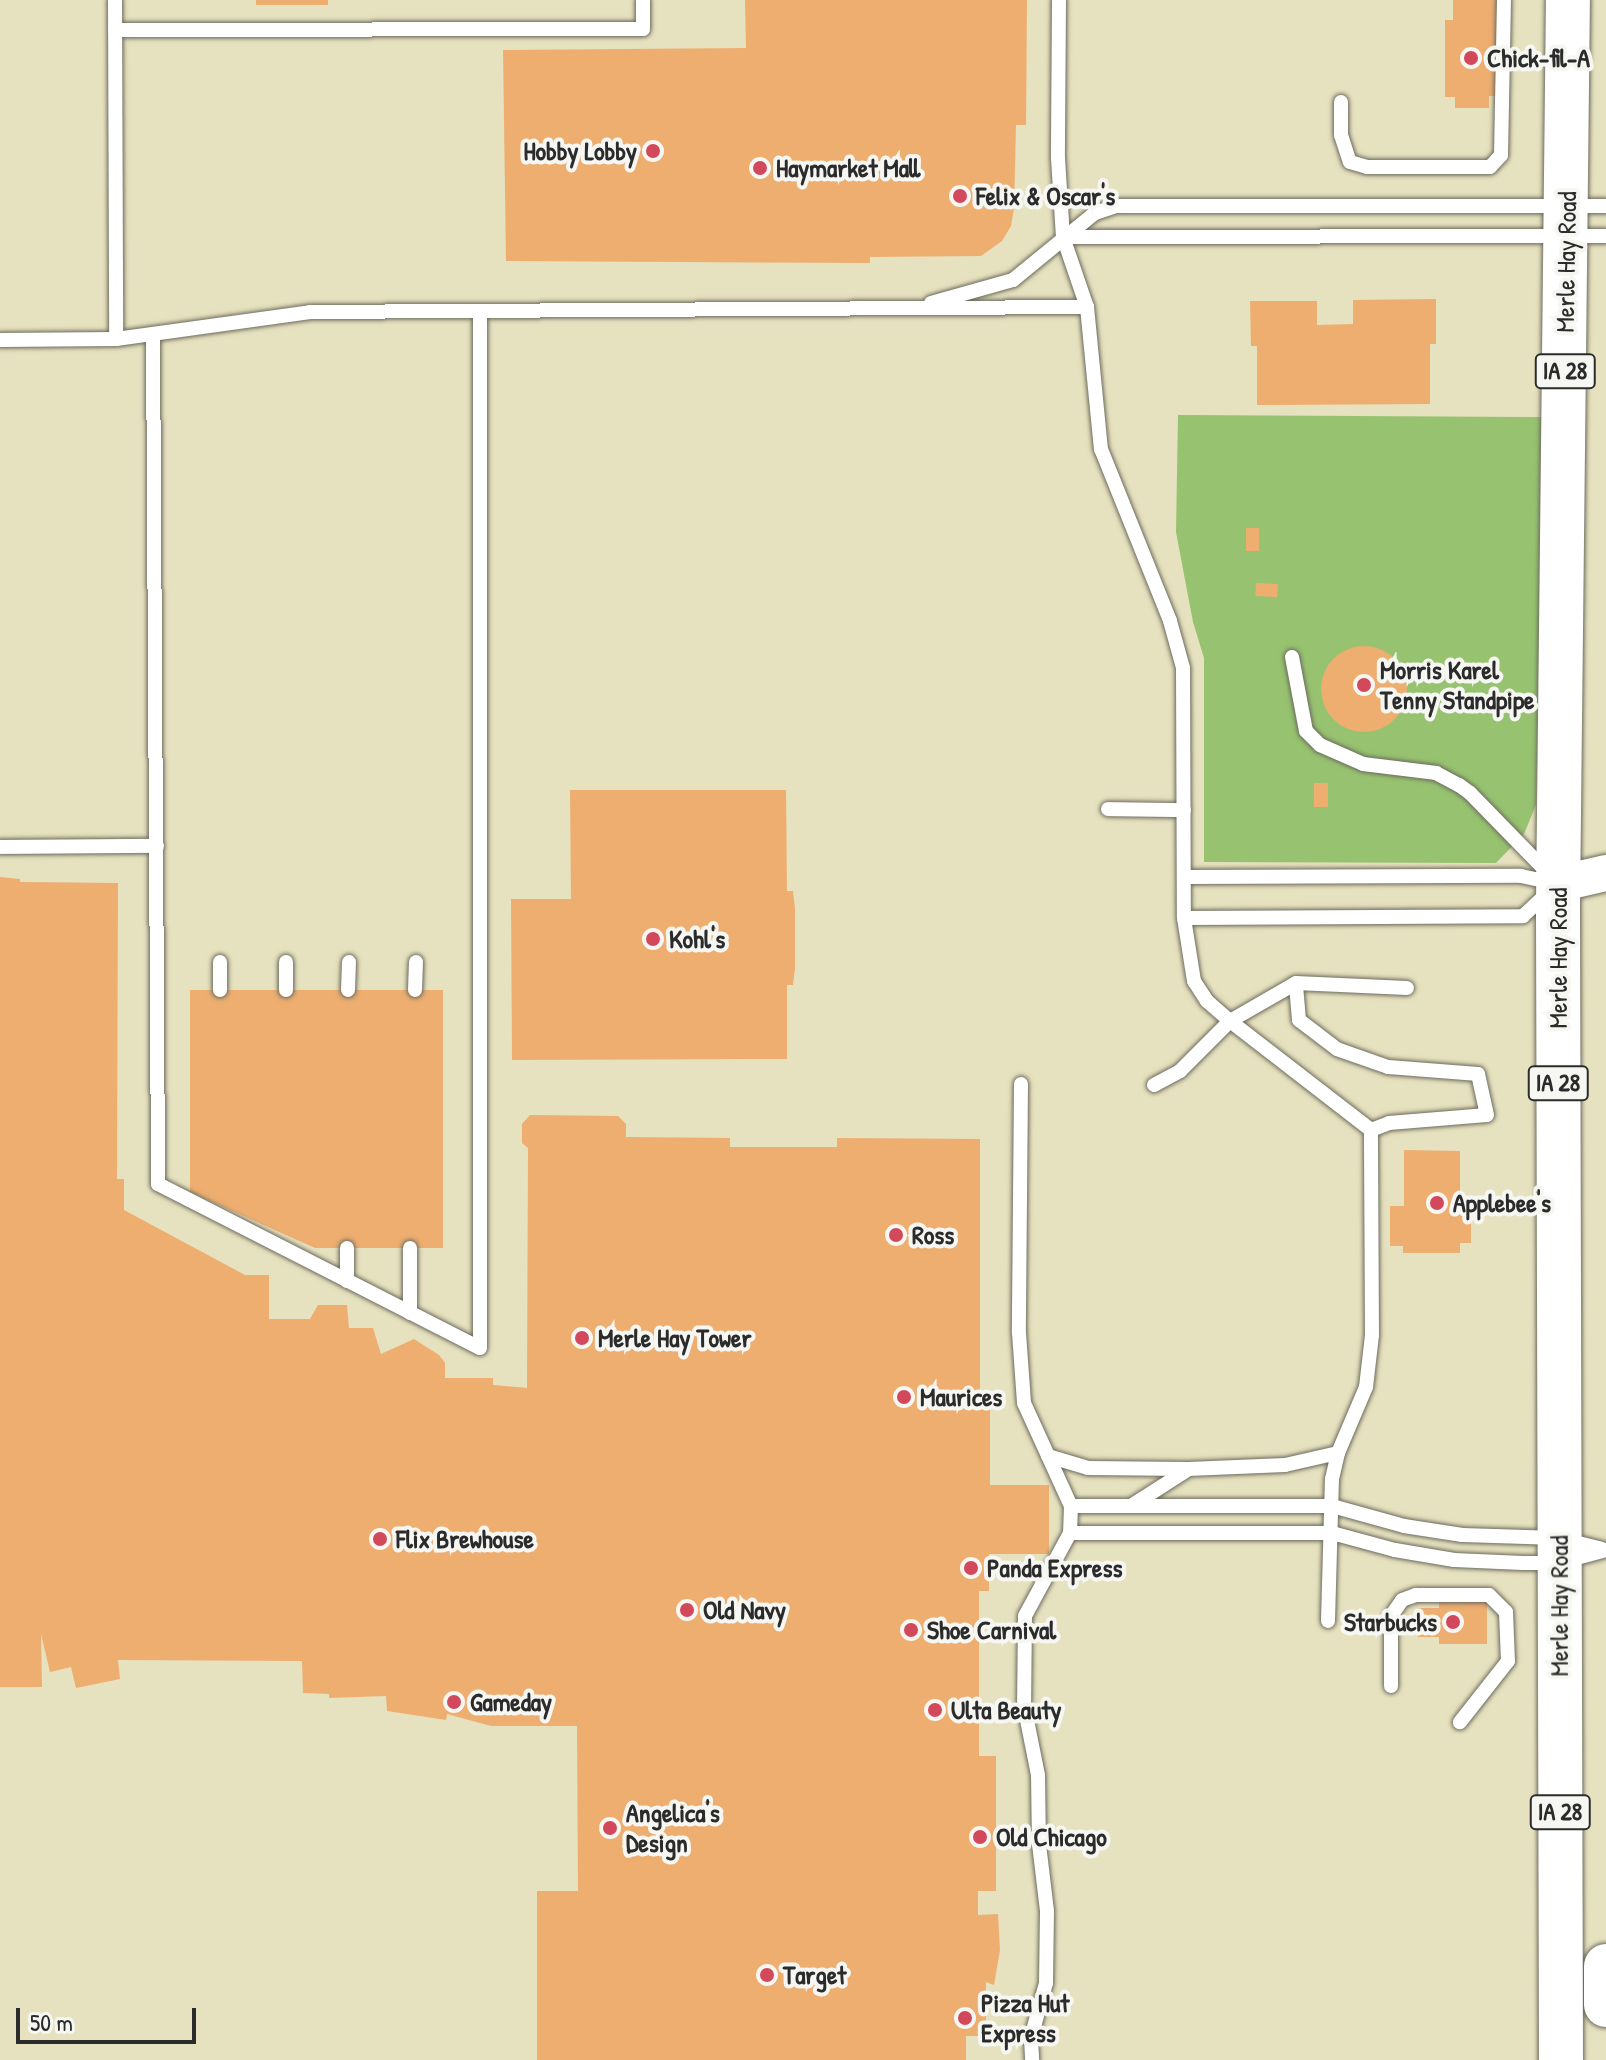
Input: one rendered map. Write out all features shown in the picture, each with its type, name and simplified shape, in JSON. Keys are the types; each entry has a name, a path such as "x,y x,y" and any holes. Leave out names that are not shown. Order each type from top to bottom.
{"main road":[{"name":"Merle Hay Road","path":"1561,2060 1558,884 1586,220 1568,0"},
{"path":"1606,1966 1606,2005"}],"street":[{"path":"1558,884 1606,873"}],"lane":[{"path":"115,0 116,339"},
{"path":"115,30 643,29 643,0"},
{"path":"1059,0 1058,158 1063,237 1087,307 1101,449 1170,621 1183,668 1184,918 1194,981 1207,1001 1230,1021 1371,1130"},
{"path":"1341,102 1341,135 1350,162 1367,167 1490,167 1501,155 1504,0"},
{"path":"908,309 1013,280 1095,213 1116,206 1586,220"},
{"path":"1063,237 1586,220"},
{"path":"0,340 116,339 310,312 1087,307"},
{"path":"153,334 158,1184 282,1240 347,1281 480,1348 480,312"},
{"path":"1292,657 1306,731 1320,745 1363,764 1436,773 1459,785 1558,884"},
{"path":"1108,809 1184,810"},
{"path":"0,847 157,846"},
{"path":"1184,877 1521,876 1558,884"},
{"path":"1184,918 1523,916 1558,884"},
{"path":"220,962 220,990"},
{"path":"286,962 286,990"},
{"path":"348,990 349,962"},
{"path":"415,990 416,962"},
{"path":"1296,983 1299,1020 1337,1049 1388,1067 1478,1074 1487,1115 1389,1123 1371,1130"},
{"path":"1154,1085 1180,1071 1230,1021 1296,983 1407,988"},
{"path":"1021,1084 1019,1333 1024,1403 1071,1506 1070,1533 1025,1616 1024,1705 1038,1775 1039,1844 1047,1911 1046,1983 1031,2038 1032,2060"},
{"path":"1328,1621 1332,1506 1338,1453 1366,1387 1372,1335 1371,1130"},
{"path":"347,1248 347,1281"},
{"path":"410,1248 410,1313"},
{"path":"1048,1456 1088,1468 1188,1469 1285,1465 1338,1453"},
{"path":"1131,1506 1188,1469"},
{"path":"1071,1506 1332,1506 1404,1526 1558,1551 1606,1550"},
{"path":"1070,1533 1332,1533 1395,1550 1454,1560 1606,1550"},
{"path":"1391,1686 1391,1616 1402,1600 1416,1595 1489,1595 1506,1612 1508,1661 1460,1722"}],"green space":[{"path":"1178,415 1545,417 1536,805 1524,834 1496,863 1204,862 1204,658 1193,622 1176,532"}],"building":[{"path":"256,0 328,0 328,5 256,5"},
{"name":"Haymarket Mall","path":"745,0 1027,0 1026,125 1016,125 1014,208 1011,226 1002,241 981,256 870,257 870,263 506,261 503,50 746,48"},
{"name":"Chick-fil-A","path":"1453,0 1498,0 1498,96 1489,96 1489,108 1455,108 1455,97 1445,97 1445,20 1453,20"},
{"path":"1436,299 1436,344 1430,344 1430,404 1257,405 1257,346 1251,346 1250,301 1317,301 1317,325 1353,324 1353,300"},
{"path":"1246,528 1259,528 1259,551 1246,551"},
{"path":"1256,583 1278,584 1277,597 1255,596"},
{"name":"Morris Karel Tenny Standpipe","path":"1364,646 1388,653 1400,665 1407,689 1400,713 1388,725 1364,732 1340,725 1328,713 1321,689 1328,665 1340,653"},
{"path":"1314,783 1328,783 1328,807 1314,807"},
{"name":"Kohl's","path":"570,790 786,790 787,891 793,891 795,909 795,968 793,985 787,985 787,1059 512,1060 511,899 571,899"},
{"path":"0,877 20,879 20,882 118,883 117,1179 124,1179 124,1210 245,1275 269,1275 269,1319 310,1319 318,1305 347,1305 349,1328 373,1328 381,1354 414,1339 439,1355 445,1363 445,1378 493,1378 493,1385 527,1388 528,1148 522,1143 522,1124 530,1115 618,1116 626,1124 626,1137 730,1138 730,1147 837,1147 837,1138 980,1139 980,1390 990,1390 990,1485 1049,1485 1049,1554 989,1554 989,1591 979,1591 979,1756 996,1756 996,1891 978,1891 978,1915 998,1914 1000,1950 994,1985 986,1982 986,2036 966,2036 966,2060 537,2060 537,1891 578,1891 577,1726 491,1726 447,1714 446,1720 387,1711 386,1696 329,1698 329,1694 303,1693 302,1661 118,1660 120,1679 76,1688 71,1667 50,1672 41,1634 42,1687 0,1687"},
{"path":"190,990 443,990 443,1248 315,1248 190,1192"},
{"name":"Applebee's","path":"1404,1150 1460,1151 1460,1200 1471,1200 1471,1243 1460,1243 1460,1253 1403,1253 1403,1246 1390,1246 1390,1206 1404,1206"},
{"name":"Starbucks","path":"1439,1597 1487,1600 1487,1644 1439,1644 1439,1637 1418,1637 1418,1608 1439,1608"}],"place":[{"name":"Chick-fil-A","path":"1471,58"},
{"name":"Hobby Lobby","path":"653,151"},
{"name":"Haymarket Mall","path":"760,168"},
{"name":"Felix & Oscar's","path":"960,196"},
{"name":"Morris Karel Tenny Standpipe","path":"1364,685"},
{"name":"Kohl's","path":"653,939"},
{"name":"Applebee's","path":"1437,1203"},
{"name":"Ross","path":"896,1235"},
{"name":"Merle Hay Tower","path":"582,1338"},
{"name":"Maurices","path":"904,1397"},
{"name":"Flix Brewhouse","path":"380,1539"},
{"name":"Panda Express","path":"971,1568"},
{"name":"Old Navy","path":"687,1610"},
{"name":"Starbucks","path":"1453,1622"},
{"name":"Shoe Carnival","path":"911,1630"},
{"name":"Gameday","path":"454,1702"},
{"name":"Ulta Beauty","path":"935,1710"},
{"name":"Angelica's Design","path":"610,1828"},
{"name":"Old Chicago","path":"980,1837"},
{"name":"Target","path":"767,1975"},
{"name":"Pizza Hut Express","path":"965,2018"}]}
